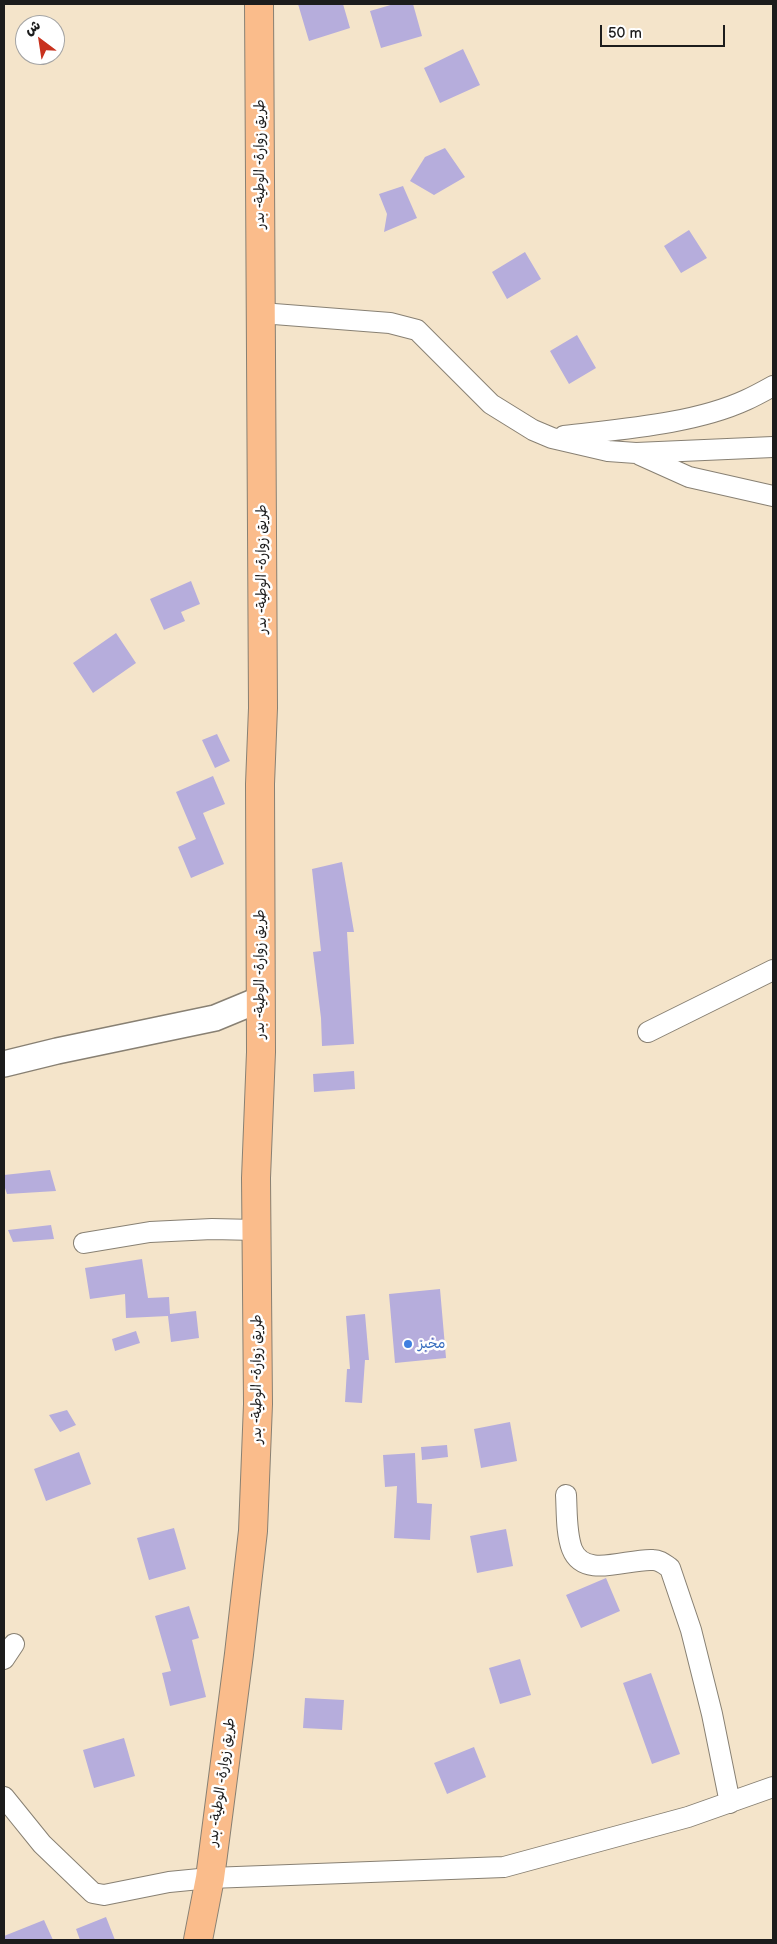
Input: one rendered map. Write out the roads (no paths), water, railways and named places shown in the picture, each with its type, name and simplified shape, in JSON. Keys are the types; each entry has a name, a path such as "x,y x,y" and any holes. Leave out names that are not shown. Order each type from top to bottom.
{"highway":[{"name":"طريق زوارة- الوطية- بدر","path":"198,1940 210,1878 253,1531 258,1404 256,1178 261,999 259,926 262,708 260,4"}],"street":[{"path":"261,313 390,323 417,330 491,404 533,430 552,438 608,451 636,453 773,446"},
{"path":"552,438 662,424 705,414 744,401 773,386"},
{"path":"636,453 689,477 773,496"},
{"path":"648,1032 773,970"},
{"path":"4,1064 215,1018 261,999"},
{"path":"84,1244 150,1232 212,1229 256,1230"},
{"path":"566,1495 570,1541 573,1551 584,1564 590,1566 653,1560 662,1562 670,1568 690,1630 707,1695 730,1803"},
{"path":"4,1797 42,1844 93,1893 104,1895 169,1882 210,1878 504,1867 688,1818 773,1787"}],"place":[{"name":"مخبز","path":"408,1344"}]}
